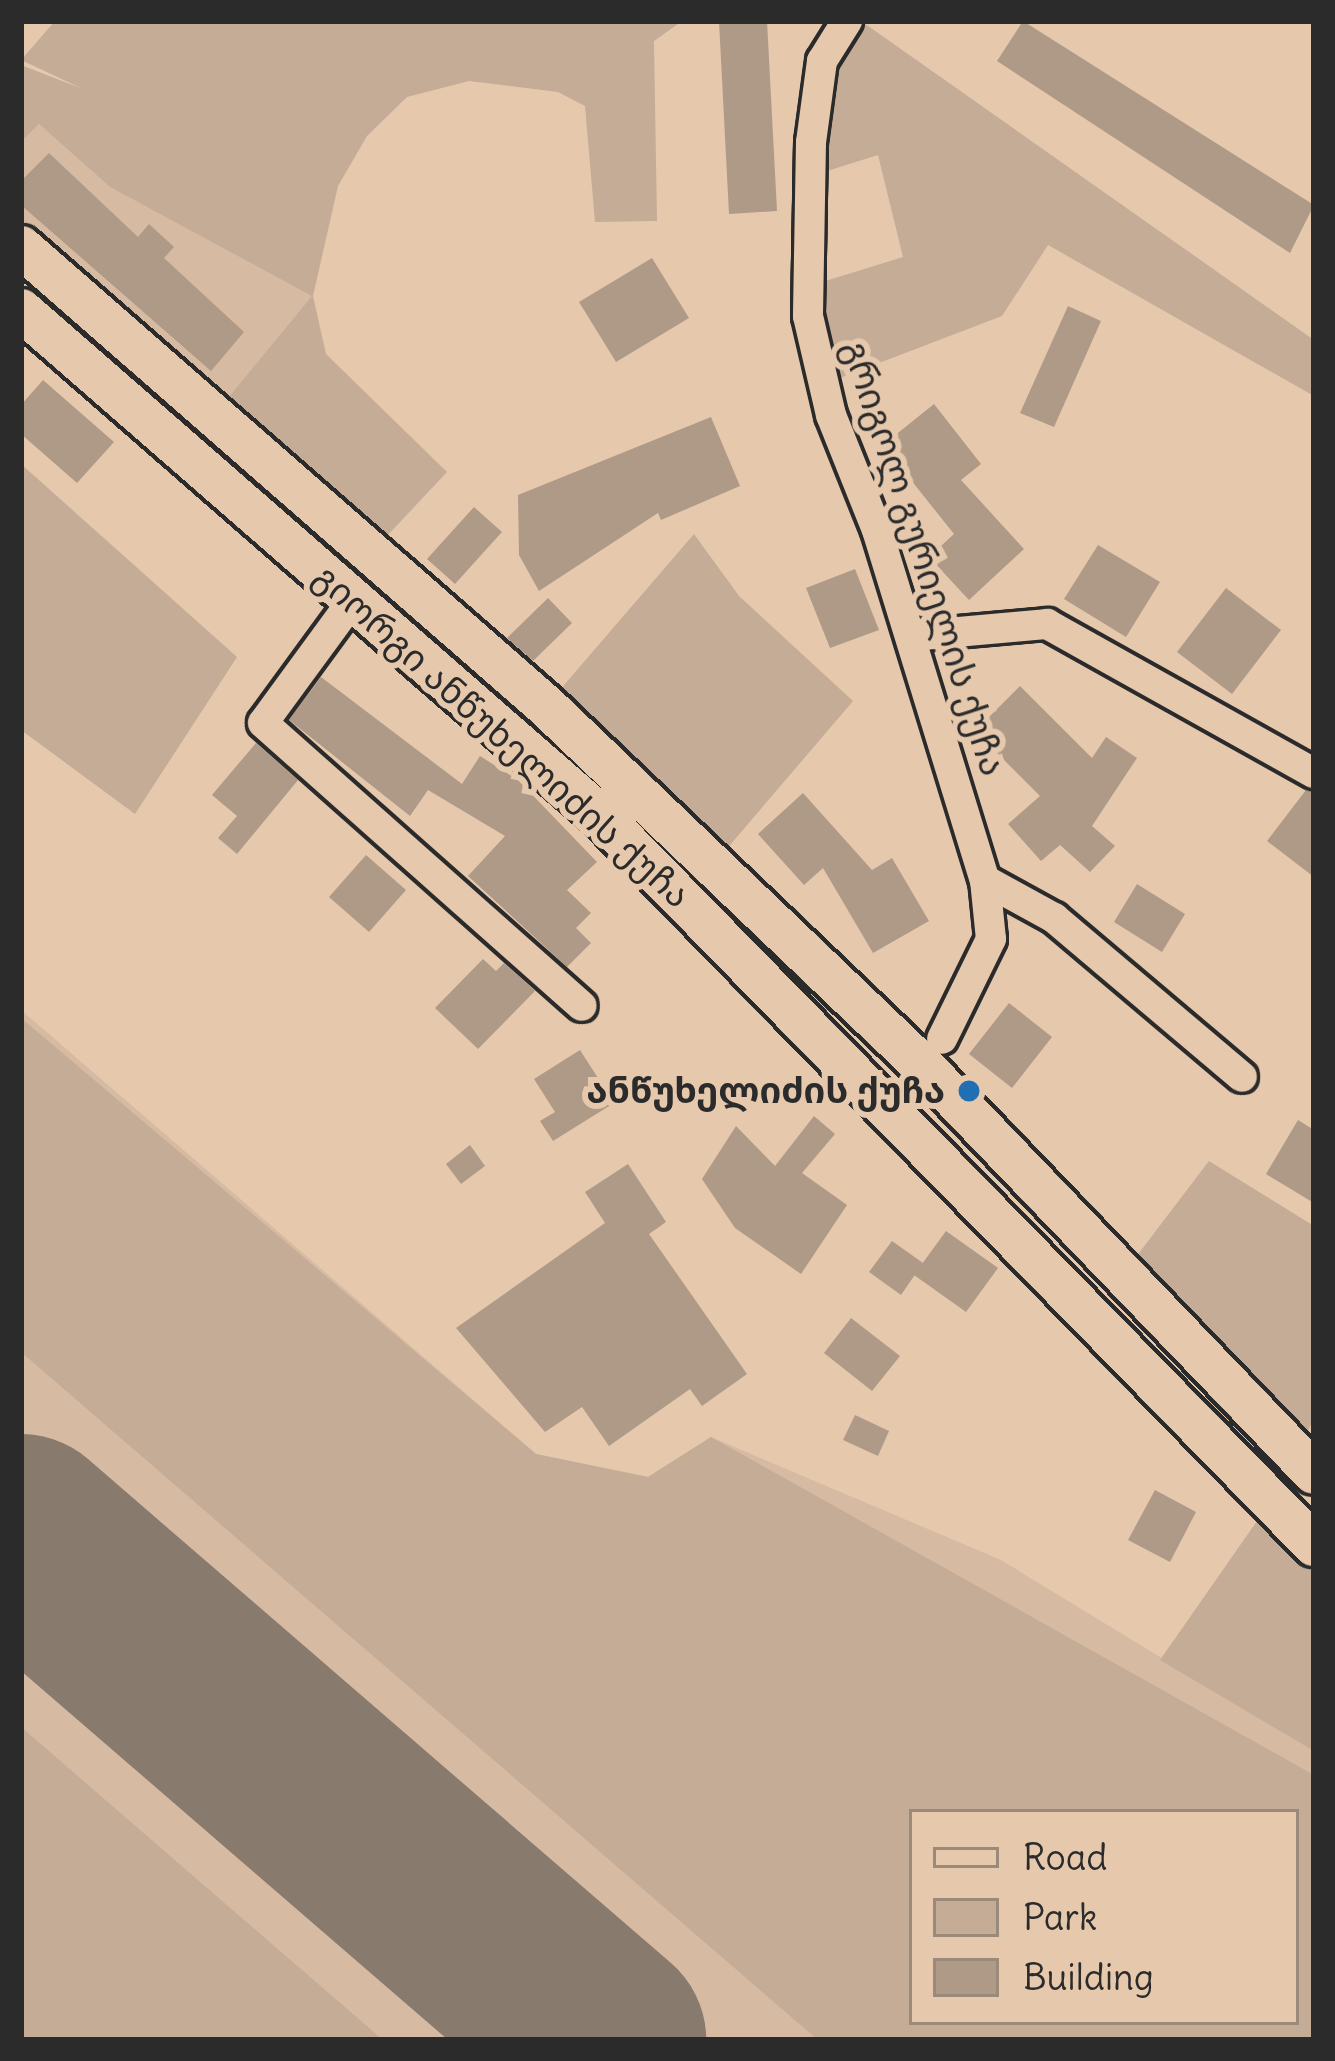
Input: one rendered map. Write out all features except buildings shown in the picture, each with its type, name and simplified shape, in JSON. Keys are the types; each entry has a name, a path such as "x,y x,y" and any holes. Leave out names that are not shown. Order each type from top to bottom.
{"main road":[{"name":"გიორგი ანწუხელიძის ქუჩა","path":"21,247 547,706 922,1066 1314,1473"},
{"name":"გიორგი ანწუხელიძის ქუჩა","path":"21,310 599,814 1314,1545"}],"street":[{"name":"გრიგოლ გურიელის ქუჩა","path":"847,21 822,61 811,142 808,316 831,415 912,636 985,880 991,939 942,1039"},
{"path":"353,600 263,723 582,1006"},
{"path":"912,636 1047,625 1314,773"},
{"path":"985,880 1054,918 1242,1077"}],"shaded area":[{"path":"39,124 110,187 313,296 214,415 21,247 21,142"},
{"path":"21,1010 536,1454 648,1477 711,1437 1001,1560 1314,1751 1314,2040 21,2040"}],"green space":[{"path":"55,21 682,21 654,41 657,221 595,222 585,106 558,92 469,81 407,97 367,136 338,186 313,296 326,354 447,472 371,553 214,415 312,296 110,187 39,124 21,142 21,65 83,89 21,60"},
{"path":"861,21 1314,340 1314,396 1048,245 1002,316 824,384 806,287 903,257 878,155 808,177 822,61"},
{"path":"21,464 237,657 135,814 21,730"},
{"path":"694,534 739,596 853,701 713,865 546,706"},
{"path":"21,1018 536,1454 648,1477 711,1437 1314,1775 1314,2040 818,2040 21,1352"},
{"path":"1209,1161 1314,1226 1314,1418 1297,1455 1123,1274"},
{"path":"1271,1501 1314,1545 1314,1751 1160,1660"},
{"path":"21,1727 383,2040 21,2040"}],"runway":[{"path":"21,1536 604,2040"}],"place":[{"name":"ანწუხელიძის ქუჩა","path":"969,1091"}]}
